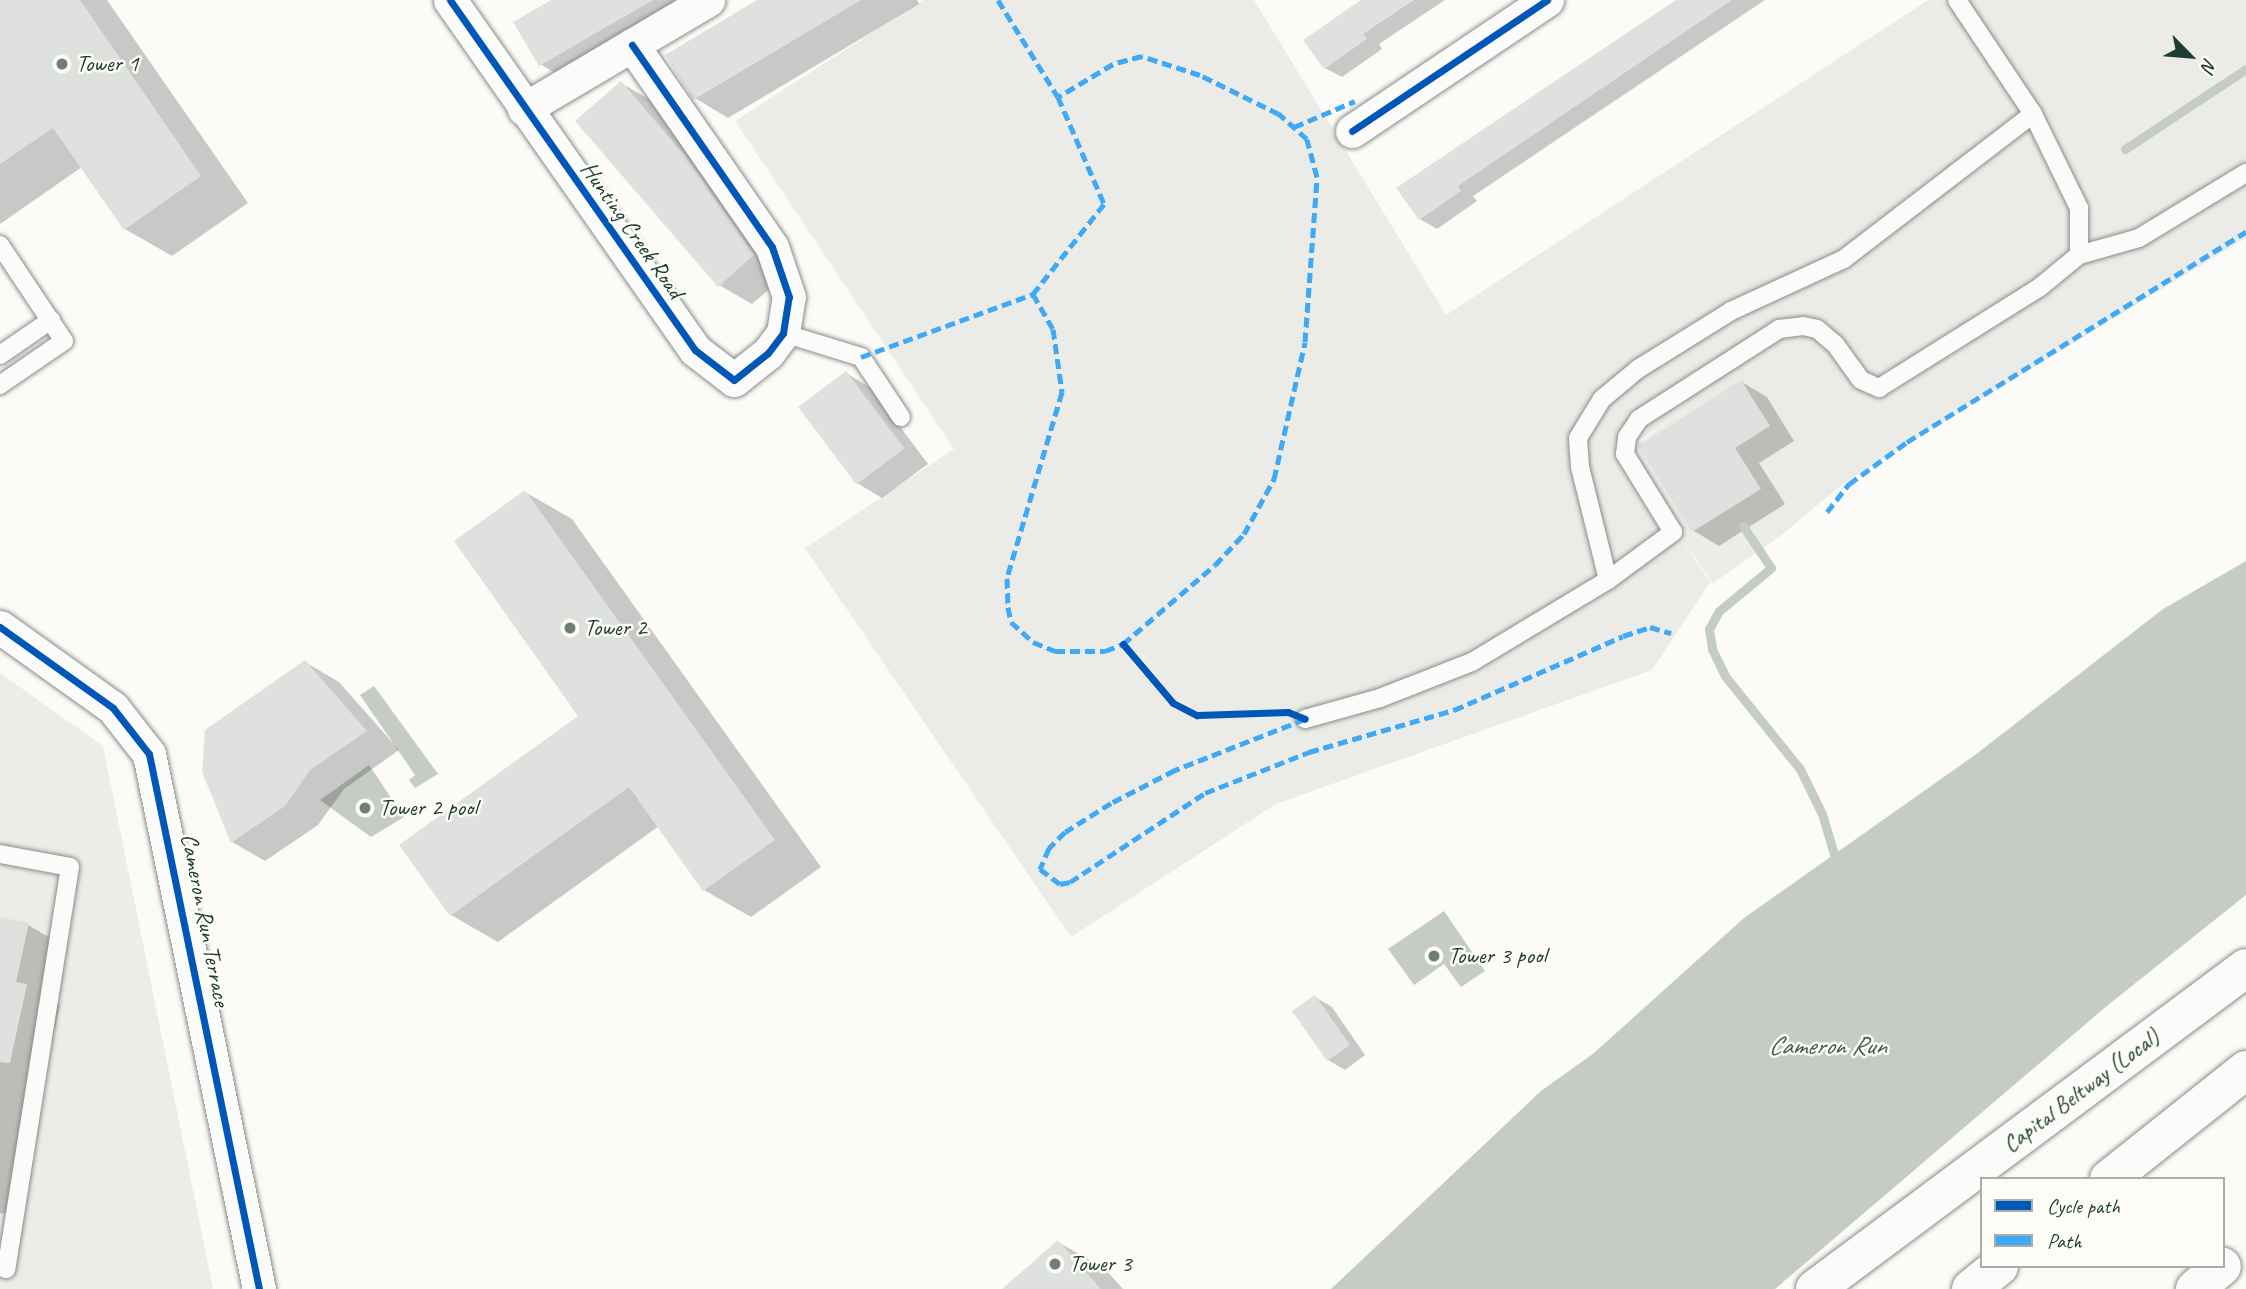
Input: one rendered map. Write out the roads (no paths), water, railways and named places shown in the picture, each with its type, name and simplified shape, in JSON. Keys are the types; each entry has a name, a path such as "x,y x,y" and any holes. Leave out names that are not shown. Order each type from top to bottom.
{"highway":[{"name":"Capital Beltway (Local)","path":"1815,1289 2246,968"},
{"path":"2112,1177 2246,1070"},
{"path":"2225,1264 2246,1247"},
{"path":"1971,1289 1997,1268"},
{"path":"2195,1289 2221,1268"}],"street":[{"path":"524,109 708,0"},
{"path":"1352,131 1547,0"},
{"name":"Hunting Creek Road","path":"454,1 524,109 695,350 734,380 768,353 783,333"},
{"path":"632,45 772,247 789,297 783,333"},
{"name":"Cameron Run Terrace","path":"0,627 113,708 149,754 259,1289"}],"lane":[{"path":"1957,0 2033,114 2078,208 2079,255"},
{"path":"1608,580 1580,467 1578,438 1602,399 1638,369 1731,312 1844,259 2033,114"},
{"path":"1305,719 1380,698 1472,662 1608,580 1673,532 1625,454 1628,437 1639,419 1779,329 1803,326 1817,330 1835,344 1861,380 1879,388 2040,287 2079,255 2139,238 2246,173"},
{"path":"0,245 64,341 0,385"},
{"path":"0,355 51,320"},
{"path":"783,333 861,357 901,417"},
{"path":"0,854 70,867 6,1269 0,1266"}],"water":[{"name":"Cameron Run","path":"2246,561 2246,895 2108,1005 1775,1289 1331,1289 1541,1091 1594,1053 1744,918 1975,755 2163,609"},
{"name":"Tower 2 pool","path":"374,686 438,774 415,788 409,780 415,775 360,695"},
{"name":"Tower 2 pool","path":"369,765 404,817 371,837 320,800"},
{"name":"Tower 3 pool","path":"1444,911 1485,971 1461,987 1444,964 1414,985 1388,949"}],"waterway":[{"path":"2125,149 2246,69"},
{"path":"1743,526 1771,568 1719,611 1709,629 1712,649 1725,676 1800,769 1822,814 1837,864"}],"place":[{"name":"Tower 1","path":"62,64"},
{"name":"Tower 2","path":"570,628"},
{"name":"Tower 2 pool","path":"365,808"},
{"name":"Tower 3 pool","path":"1434,956"},
{"name":"Tower 3","path":"1055,1264"}]}
